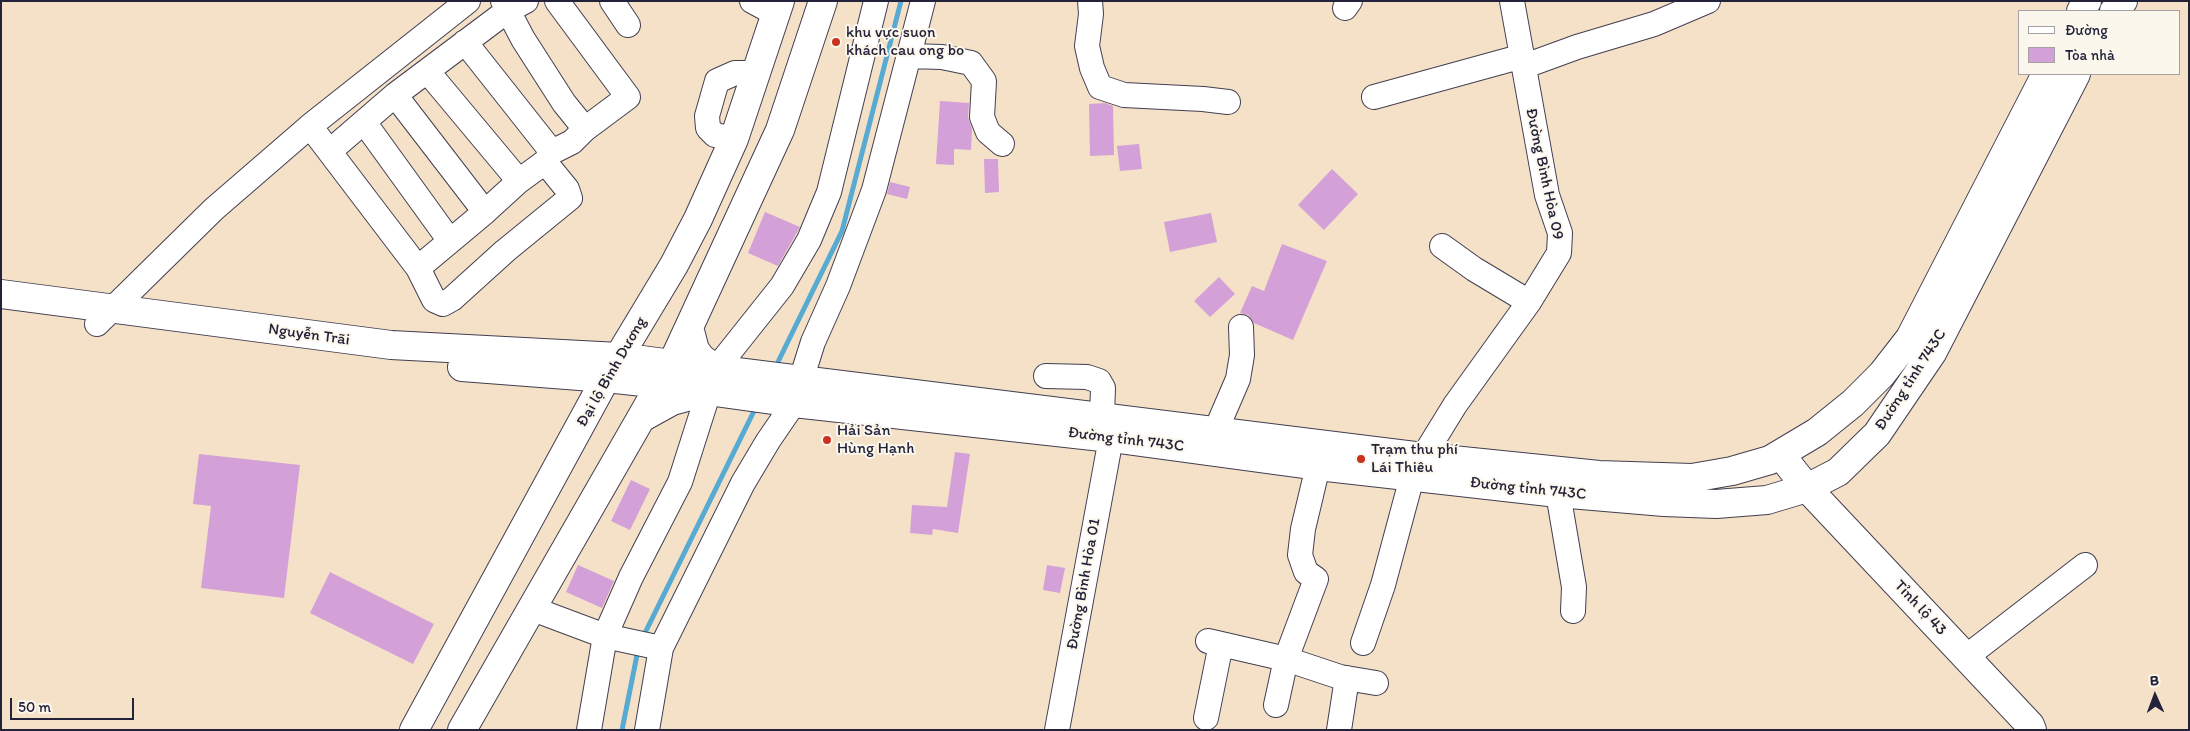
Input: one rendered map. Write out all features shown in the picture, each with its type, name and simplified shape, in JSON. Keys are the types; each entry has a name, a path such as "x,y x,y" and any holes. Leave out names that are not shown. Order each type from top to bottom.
{"main road":[{"path":"462,730 643,417 690,328 780,130 823,1"},
{"path":"2115,10 2124,1"},
{"name":"Đại lộ Bình Dương","path":"414,730 612,368 674,266 698,219 734,139 778,8"},
{"name":"Đường tỉnh 743C","path":"1109,424 1318,466 1417,467 1692,478 1732,471 1770,460 1817,432 1853,403 1882,374 1910,338 2045,75"},
{"name":"Đường tỉnh 743C","path":"667,374 798,392 1109,424 1216,430 1558,493 1664,502 1716,504 1767,500 1807,488 1838,472 1877,434 1932,354 2075,75"},
{"name":"Nguyễn Trãi","path":"1,294 105,316"},
{"name":"Nguyễn Trãi","path":"1,311 105,316 667,374"},
{"path":"643,417 712,380 695,350 690,328"},
{"name":"Tỉnh lộ 43","path":"1780,454 1807,488 2030,725 2032,730"}],"street":[{"path":"105,316 214,209 310,126 468,1"},
{"path":"418,268 519,181 549,157 572,142 584,129 628,97 557,1"},
{"path":"612,1 628,25"},
{"path":"752,1 778,8"},
{"path":"589,730 605,636 631,577 680,482 712,380 782,286 809,240 829,192 876,1"},
{"path":"647,730 662,648 743,483 798,392 813,342 838,286 874,190 923,1"},
{"path":"1090,1 1091,14 1087,46 1092,68 1100,87 1124,95 1228,102"},
{"name":"Đường Bình Hòa 09","path":"1363,643 1383,585 1417,467 1455,405 1529,302 1559,253 1560,233 1546,195 1512,1"},
{"path":"1374,97 1577,47 1654,24 1708,1"},
{"path":"330,151 395,95 428,72 512,5 523,39 564,103 584,129"},
{"path":"310,126 418,268 434,300 443,304 452,299 505,251 570,198 549,157 465,42"},
{"path":"909,56 942,57 970,63 984,81 982,117 988,132 1002,144"},
{"path":"428,72 519,181"},
{"path":"395,95 485,212"},
{"path":"364,122 450,241"},
{"path":"1442,246 1474,270 1529,302"},
{"path":"1216,430 1238,379 1242,355 1241,327"},
{"name":"Đường Bình Hòa 01","path":"1046,376 1086,377 1099,382 1103,388 1109,424 1057,730"},
{"path":"1276,704 1286,659 1316,579 1306,572 1300,555 1303,529 1318,466"},
{"path":"1558,493 1574,587 1574,611"},
{"path":"1966,657 2085,565"},
{"path":"533,609 605,636 662,648"},
{"path":"1206,718 1214,642 1286,659 1347,678 1376,683"},
{"path":"1339,730 1347,678"}],"building":[{"path":"940,101 969,103 968,117 972,129 971,150 954,149 954,165 936,164"},
{"path":"1105,103 1113,106 1114,155 1090,156 1089,104"},
{"path":"1139,144 1142,169 1120,171 1117,146"},
{"path":"984,159 998,159 999,192 985,193"},
{"path":"1332,169 1358,194 1324,230 1298,205"},
{"path":"890,182 910,187 907,199 887,194"},
{"path":"765,212 800,227 778,266 748,253"},
{"path":"1211,213 1217,242 1170,252 1164,222"},
{"path":"1282,244 1327,261 1293,340 1254,323 1248,315 1240,313 1252,286 1264,291"},
{"path":"1219,277 1235,294 1210,317 1194,301"},
{"path":"955,452 970,454 958,533 933,529 932,535 910,533 912,505 947,507"},
{"path":"199,454 300,465 284,598 201,588 211,506 193,504"},
{"path":"631,480 650,489 630,530 611,521"},
{"path":"578,565 614,581 602,608 566,592"},
{"path":"1047,565 1065,568 1060,593 1043,590"},
{"path":"330,572 434,624 413,664 310,613"}],"waterway":[{"path":"775,368 842,231 901,1"},
{"path":"643,637 756,407"},
{"path":"622,730 638,650"}],"place":[{"name":"khu vực suon khách cau ong bo","path":"836,42"},
{"name":"Hải Sản Hùng Hạnh","path":"827,440"},
{"name":"Trạm thu phí Lái Thiêu","path":"1361,459"}]}
